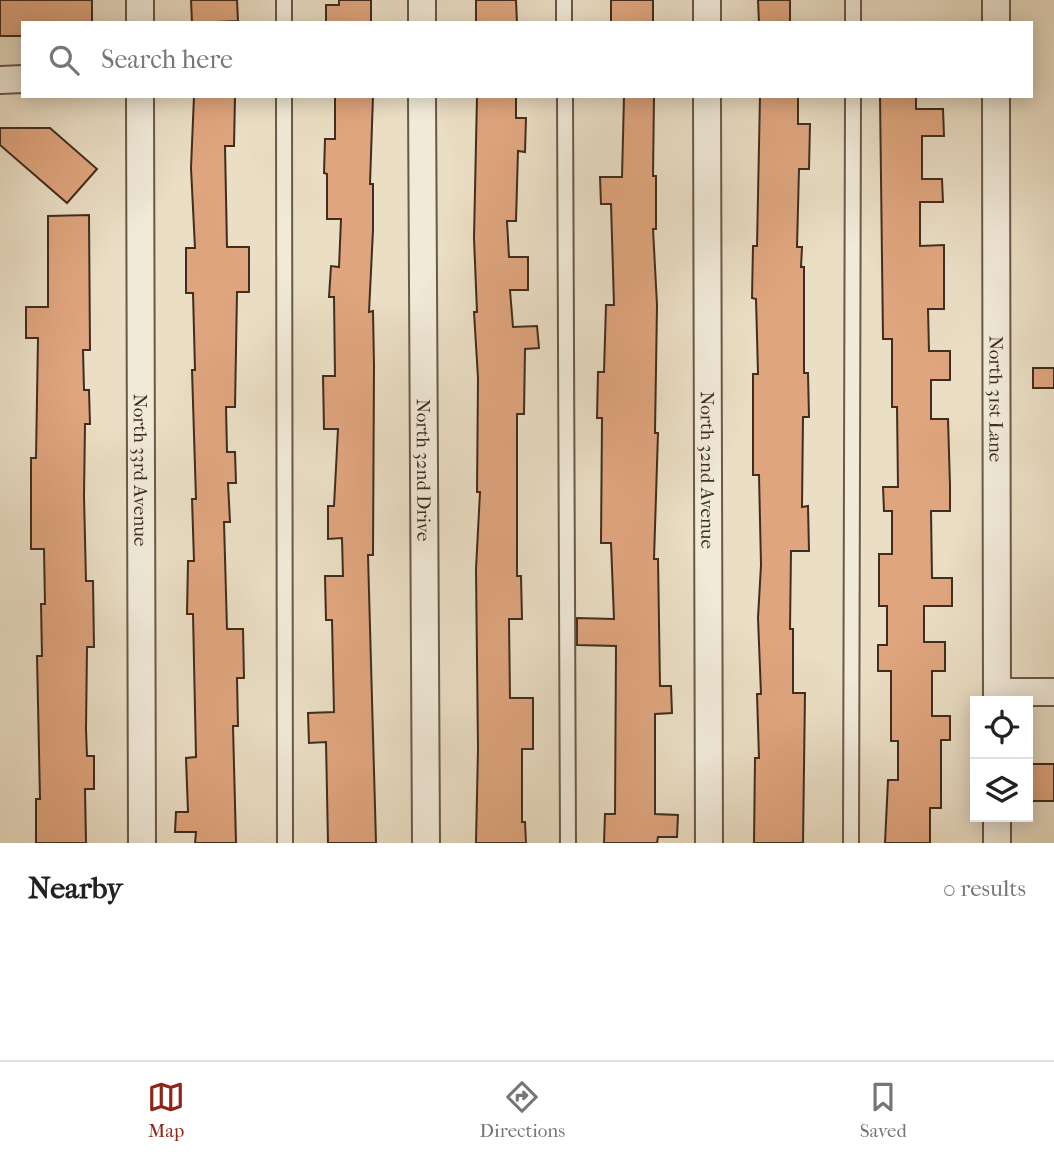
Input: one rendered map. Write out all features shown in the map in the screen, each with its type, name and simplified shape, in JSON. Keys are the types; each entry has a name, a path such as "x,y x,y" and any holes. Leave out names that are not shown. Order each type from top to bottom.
{"street":[{"path":"139,0 140,21"},
{"path":"422,0 422,21"},
{"path":"706,0 707,21"},
{"path":"996,0 996,21"},
{"path":"0,79 21,79"},
{"name":"North 33rd Avenue","path":"140,98 142,843"},
{"name":"North 32nd Drive","path":"422,98 426,843"},
{"name":"North 32nd Avenue","path":"707,98 709,843"},
{"name":"North 31st Lane","path":"996,98 997,696"},
{"path":"1008,696 1054,692"},
{"path":"997,822 997,843"}],"lane":[{"path":"284,0 284,21"},
{"path":"564,0 564,21"},
{"path":"853,0 853,21"},
{"path":"284,98 285,843"},
{"path":"565,98 568,843"},
{"path":"851,843 853,98"}],"building":[{"path":"0,0 92,0 92,21 21,21 21,36 0,36"},
{"path":"191,0 237,0 238,21 192,21"},
{"path":"339,0 371,0 371,21 326,21 326,5 339,5"},
{"path":"476,0 516,0 517,21 476,21"},
{"path":"611,0 653,0 653,21 611,21"},
{"path":"758,0 790,0 790,21 759,21"},
{"path":"194,98 235,98 234,146 225,146 227,247 249,247 249,292 237,292 235,407 226,407 227,452 235,452 236,483 228,483 230,522 224,522 227,629 243,629 244,678 237,678 238,726 233,726 236,843 195,843 196,832 175,832 176,812 188,812 186,758 196,757 193,614 187,614 188,561 194,561 192,499 196,499 192,370 195,370 193,293 186,293 186,248 195,248 191,168"},
{"path":"335,98 373,98 370,184 373,184 373,230 369,312 373,311 373,555 368,555 376,843 328,843 326,742 309,743 308,713 334,712 332,620 326,620 325,576 343,576 342,538 328,539 328,506 334,506 338,429 324,429 323,376 335,376 334,297 329,297 331,266 339,267 341,219 327,219 327,174 324,173 325,139 335,139"},
{"path":"477,98 516,98 516,118 526,118 525,152 518,151 516,221 507,221 509,257 528,257 528,290 510,290 513,327 537,326 539,348 525,349 524,414 517,414 517,576 521,576 522,619 509,619 510,698 533,698 533,749 522,749 522,822 525,822 526,843 476,843 476,569 480,492 477,492 478,378 474,312 477,312 474,238"},
{"path":"624,98 654,98 653,176 656,176 656,229 653,229 657,305 655,433 658,433 654,559 658,559 660,686 671,686 672,713 655,714 655,814 678,815 677,837 658,837 657,843 604,843 605,814 615,814 616,646 577,645 577,618 614,619 611,543 601,543 602,418 597,418 598,372 604,372 606,305 614,305 611,204 601,204 600,177 622,177"},
{"path":"760,98 798,98 798,124 810,124 809,169 799,169 797,247 802,247 801,267 804,267 804,373 808,373 809,417 803,417 802,507 808,506 809,551 791,551 790,629 793,629 793,693 805,693 803,843 754,843 755,758 759,758 757,694 761,694 758,618 761,565 759,475 753,475 753,374 758,374 756,299 752,298 753,246 757,246"},
{"path":"880,98 916,98 916,109 943,109 944,136 922,136 922,179 942,179 943,202 920,202 920,246 944,245 944,309 928,309 929,351 950,351 950,380 931,380 931,419 948,419 950,486 950,511 931,511 932,578 952,578 952,606 924,606 924,642 945,642 945,671 932,671 932,716 950,716 950,740 941,740 941,808 930,808 930,843 885,843 888,780 898,780 898,741 891,741 891,671 878,671 878,645 887,645 887,606 879,606 879,554 892,554 892,511 884,511 883,487 898,487 897,407 892,407 892,339 883,339"},
{"path":"0,128 50,128 97,169 67,203 0,145"},
{"path":"89,215 90,350 83,350 84,390 89,390 90,424 85,424 84,496 86,581 93,581 94,647 87,647 86,729 87,756 94,756 94,789 85,789 86,843 36,843 36,799 40,799 37,656 42,656 44,549 31,549 31,458 36,458 38,338 26,338 26,307 48,307 48,216"},
{"path":"1033,368 1054,368 1054,388 1033,388"},
{"path":"1033,764 1054,764 1054,801 1033,801"}]}
